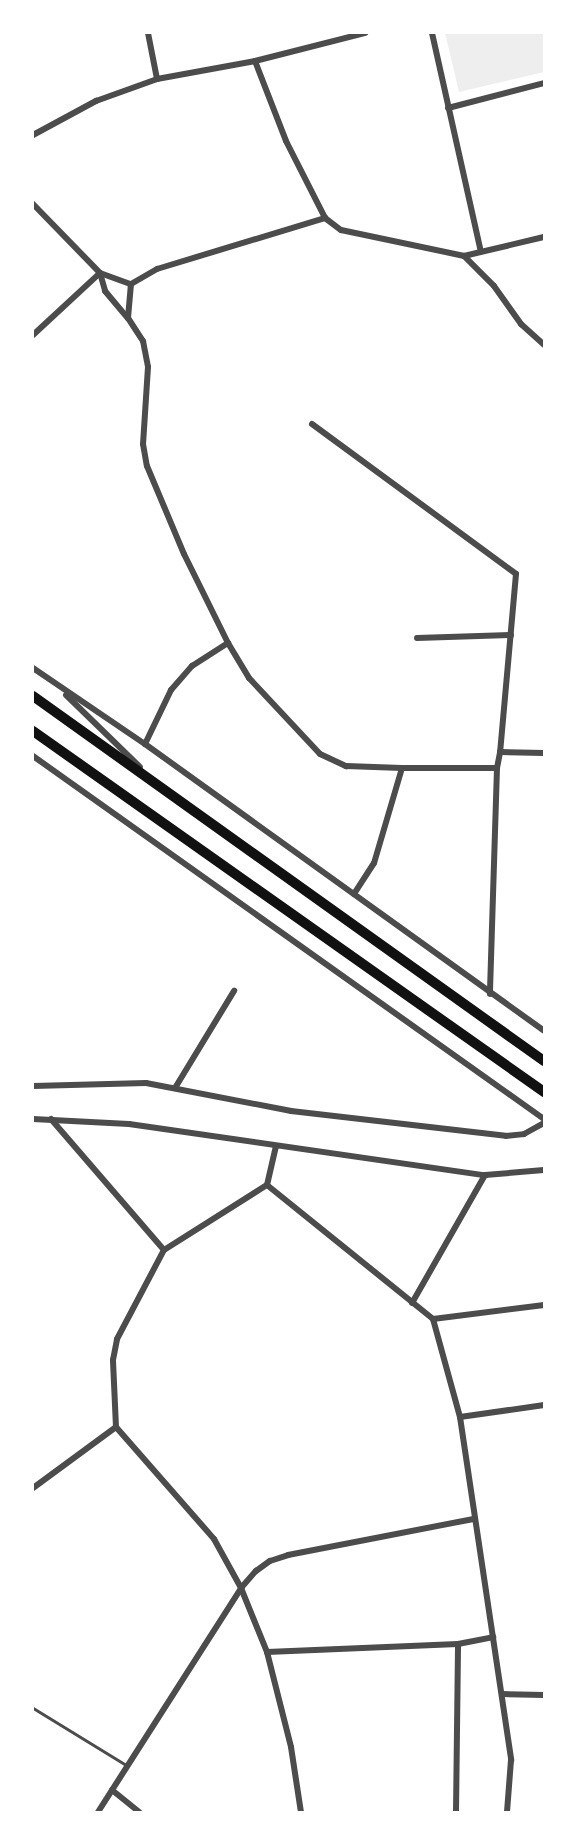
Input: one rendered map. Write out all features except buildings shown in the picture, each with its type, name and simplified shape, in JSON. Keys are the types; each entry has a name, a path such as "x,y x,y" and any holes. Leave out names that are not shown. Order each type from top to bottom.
{"highway":[{"path":"33,696 544,1060"},
{"path":"33,731 544,1092"}],"street":[{"path":"148,33 158,79"},
{"path":"33,135 96,101 158,79 255,61 366,33"},
{"path":"432,33 481,252"},
{"path":"255,61 286,141 325,218 340,230 464,256 544,237"},
{"path":"448,108 544,83"},
{"path":"33,204 100,273 131,284 157,269 325,218"},
{"path":"464,256 494,286 521,324 544,345"},
{"path":"100,273 105,291 128,318 142,341 147,357 143,444 147,466 184,554 228,643 255,686 320,754 346,766 497,768"},
{"path":"33,335 100,273"},
{"path":"128,318 131,284"},
{"path":"312,424 516,574 497,768 490,994"},
{"path":"417,638 511,634"},
{"path":"146,744 171,690 192,666 228,643"},
{"path":"33,668 146,744 544,1031"},
{"path":"55,684 154,780"},
{"path":"500,752 544,753"},
{"path":"33,756 544,1121 524,1134 506,1136 291,1112 146,1083 33,1086"},
{"path":"354,894 374,863 402,768"},
{"path":"175,1088 234,990"},
{"path":"33,1119 129,1124 276,1147 485,1175 544,1170"},
{"path":"51,1119 164,1250"},
{"path":"276,1147 267,1185 164,1250 117,1339 113,1360 116,1428 214,1539 241,1588 267,1652 291,1747 301,1812"},
{"path":"412,1303 485,1175"},
{"path":"267,1185 433,1319 460,1417 502,1694 511,1760 507,1812"},
{"path":"433,1319 544,1305"},
{"path":"460,1417 544,1406"},
{"path":"33,1488 116,1428"},
{"path":"98,1812 241,1588 256,1571 270,1561 288,1555 474,1519"},
{"path":"267,1652 458,1644 493,1637"},
{"path":"456,1812 458,1644"},
{"path":"502,1694 544,1695"},
{"path":"112,1790 139,1812"}],"lane":[{"path":"33,1708 127,1766"}],"shaded area":[{"path":"445,33 544,33 544,72 459,92"}]}
